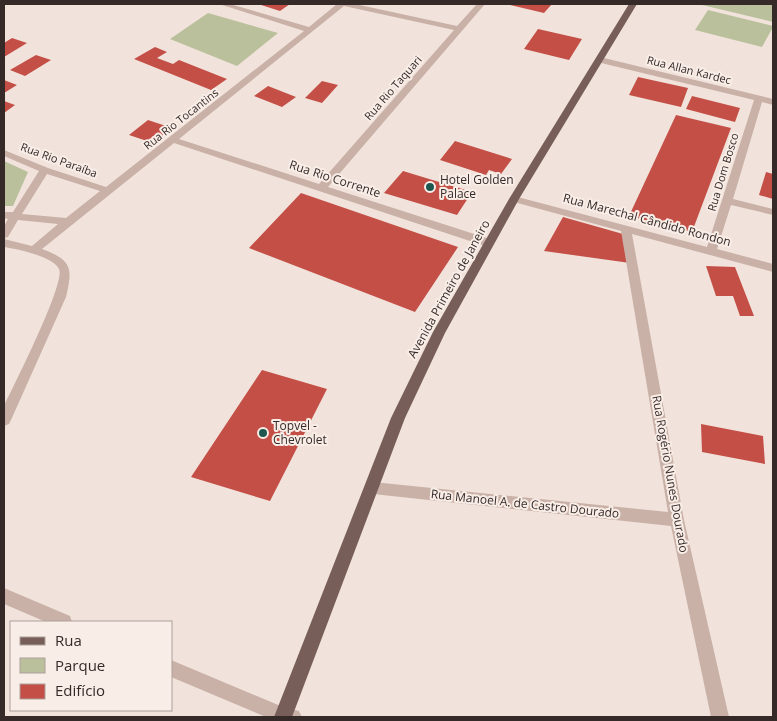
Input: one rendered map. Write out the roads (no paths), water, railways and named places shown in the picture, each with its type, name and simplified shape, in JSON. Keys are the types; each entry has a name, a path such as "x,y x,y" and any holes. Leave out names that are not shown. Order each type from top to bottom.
{"main road":[{"name":"Avenida Primeiro de Janeiro","path":"286,717 398,418 435,340 514,199 633,4"}],"street":[{"path":"223,4 310,30"},
{"name":"Rua Rio Tocantins","path":"34,251 106,190 173,140 341,4"},
{"path":"346,4 459,29"},
{"name":"Rua Rio Taquari","path":"322,187 481,4"},
{"name":"Rua Allan Kardec","path":"600,60 773,102"},
{"name":"Rua Dom Bosco","path":"711,252 759,99"},
{"name":"Rua Rio Corrente","path":"173,140 322,187 489,244"},
{"name":"Rua Rio Paraíba","path":"4,153 45,170 106,190"},
{"path":"4,234 45,170"},
{"name":"Rua Marechal Cândido Rondon","path":"514,199 773,268"},
{"path":"728,201 773,212"},
{"path":"4,216 68,222"},
{"name":"Rua Rogério Nunes Dourado","path":"626,229 644,322 677,520 720,717"},
{"path":"4,243 34,251 62,264 65,278 60,297 4,420"},
{"name":"Rua Manoel A. de Castro Dourado","path":"373,488 677,520"},
{"path":"4,598 62,621"},
{"path":"172,668 286,717"}],"place":[{"name":"Hotel Golden Palace","path":"430,187"},
{"name":"Topvel - Chevrolet","path":"263,433"}]}
